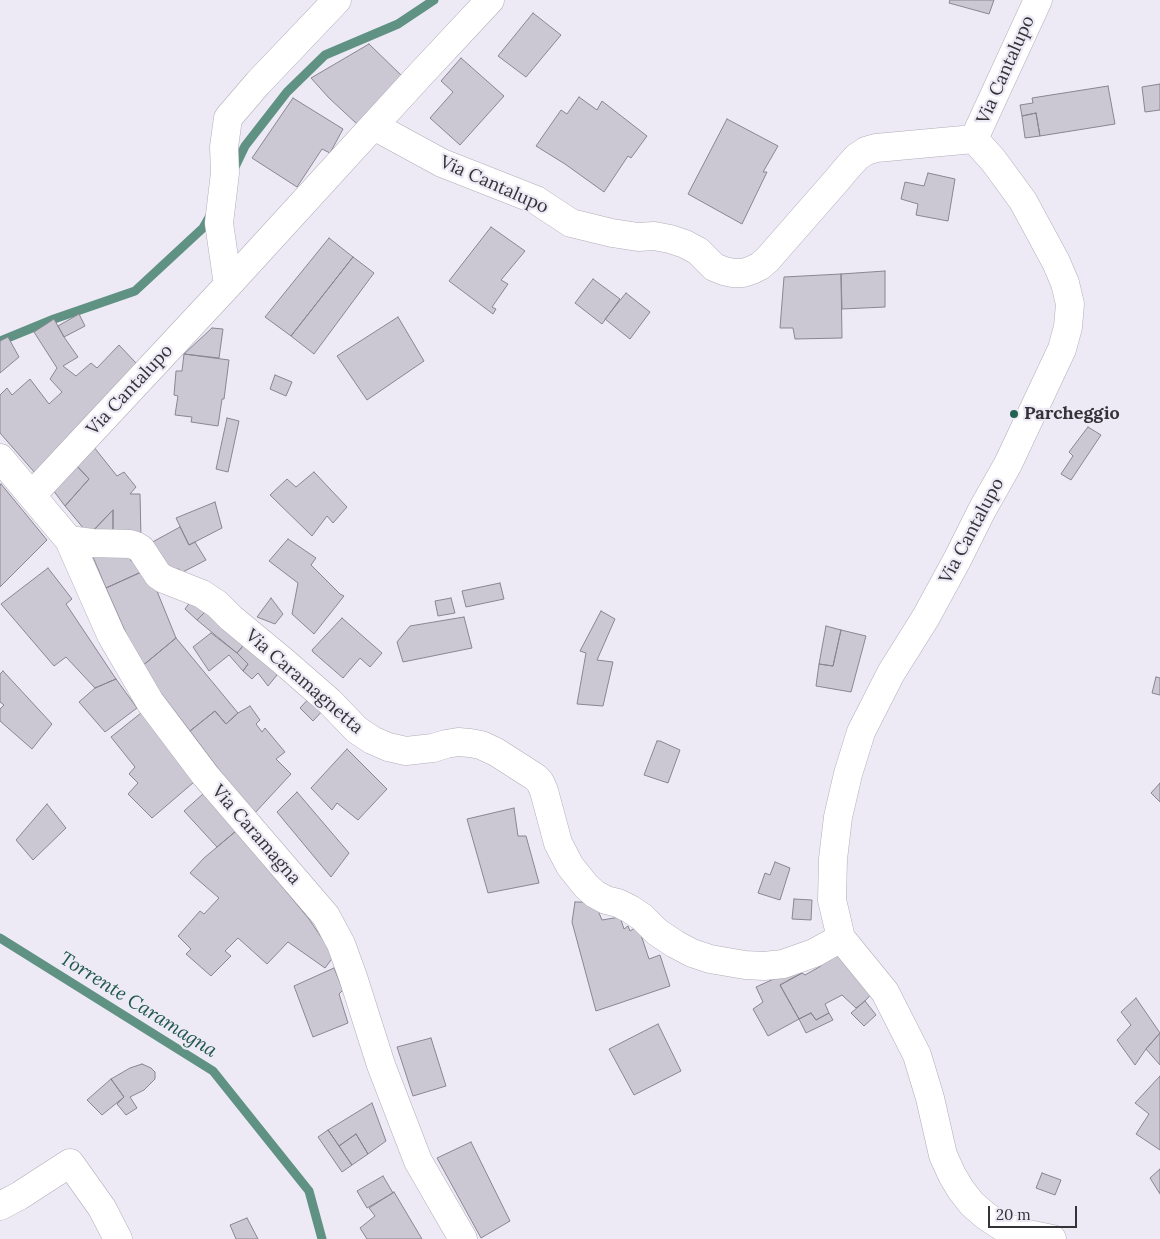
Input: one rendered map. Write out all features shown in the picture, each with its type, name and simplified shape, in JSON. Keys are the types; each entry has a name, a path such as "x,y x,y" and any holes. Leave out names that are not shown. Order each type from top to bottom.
{"street":[{"path":"228,286 219,223 225,173 224,147 228,118 258,83 337,0"},
{"name":"Via Cantalupo","path":"32,495 228,286 490,0"},
{"name":"Via Cantalupo","path":"974,139 1038,0"},
{"name":"Via Cantalupo","path":"374,126 442,163 536,200 571,223 638,237 670,238 698,251 714,267 734,273 752,270 767,260 857,157 876,148 974,139"},
{"name":"Via Cantalupo","path":"841,938 832,900 833,859 838,817 848,774 861,732 891,673 926,617 1008,464 1062,349 1068,328 1070,304 1056,262 1023,201 993,160 974,139"},
{"name":"Via Caramagna","path":"0,458 70,540 111,636 150,702 211,783 326,916 341,944 381,1065 418,1160 463,1239"},
{"name":"Via Caramagnetta","path":"70,540 92,543 130,544 141,549 158,575 202,594 218,604 231,618 323,696 357,730 372,740 388,747 406,751 433,748 458,742 481,745 496,752 535,777 542,786 554,831 561,849 570,866 586,886 606,900 630,909 642,917 657,932 692,953 710,959 764,966 783,964 814,953 841,938"},
{"path":"841,938 885,992 917,1055 930,1098 943,1155 961,1190 972,1204 1000,1226 1052,1239"},
{"path":"0,1206 19,1196 70,1162 102,1208 118,1239"}],"building":[{"path":"950,0 994,0 989,14 949,3"},
{"path":"533,13 561,35 526,77 498,56"},
{"path":"369,44 403,77 357,124 311,78"},
{"path":"461,58 504,96 460,145 430,118 453,92 441,81"},
{"path":"1160,84 1160,110 1145,112 1142,87"},
{"path":"1108,86 1115,124 1040,136 1036,113 1022,116 1020,105 1033,103 1032,98"},
{"path":"579,97 597,110 602,101 647,136 631,158 628,156 604,192 536,146 561,110 567,114"},
{"path":"293,98 343,129 330,153 322,149 297,187 252,158"},
{"path":"1036,113 1040,136 1025,138 1022,116"},
{"path":"727,119 778,146 763,172 767,172 742,224 688,194"},
{"path":"928,173 955,179 948,221 916,215 918,204 901,199 905,182 924,186"},
{"path":"491,227 525,251 501,280 508,284 492,307 496,309 493,314 449,281"},
{"path":"329,238 353,257 291,336 265,317"},
{"path":"353,257 374,273 314,354 291,336"},
{"path":"885,271 885,307 842,309 841,274"},
{"path":"841,274 842,338 795,339 793,328 780,328 784,277"},
{"path":"593,279 620,299 602,324 575,303"},
{"path":"626,293 650,312 630,339 605,319"},
{"path":"79,314 85,326 64,337 58,326"},
{"path":"398,317 424,361 367,400 337,356"},
{"path":"54,319 78,357 63,366 76,376 91,363 97,368 119,345 136,363 83,428 35,473 0,433 0,395 7,388 12,395 30,379 49,404 62,392 50,379 57,368 34,332"},
{"path":"212,328 223,329 219,358 184,354"},
{"path":"8,337 19,357 0,373 0,341"},
{"path":"184,354 229,360 218,426 191,422 192,417 175,415 178,396 174,395 176,371 182,371"},
{"path":"275,375 292,382 286,396 270,389"},
{"path":"227,418 239,421 228,472 216,469"},
{"path":"1088,427 1101,435 1071,480 1061,474 1073,456 1069,452"},
{"path":"93,446 117,476 124,472 136,487 130,494 140,494 141,538 113,537 113,510 89,535 65,506 89,479 77,466"},
{"path":"77,466 89,479 65,506 53,490"},
{"path":"314,472 347,507 333,523 327,516 312,536 270,495 287,479 296,487"},
{"path":"0,485 47,540 0,587"},
{"path":"215,502 222,528 189,545 176,518"},
{"path":"113,510 113,537 89,535 107,516"},
{"path":"180,527 189,545 195,542 206,560 181,573 179,569 171,571 147,545"},
{"path":"288,539 316,558 311,565 344,596 314,634 292,614 298,583 269,561"},
{"path":"128,549 131,561 141,558 148,569 106,588 90,550"},
{"path":"48,568 72,599 66,604 116,679 95,688 66,657 54,666 1,604"},
{"path":"148,569 176,638 141,667 106,588"},
{"path":"500,583 504,599 466,607 462,591"},
{"path":"193,598 208,609 197,620 185,609"},
{"path":"271,598 283,614 275,624 257,617"},
{"path":"451,598 455,613 438,616 435,601"},
{"path":"208,609 247,641 237,653 197,620"},
{"path":"601,611 615,619 597,660 613,662 603,706 577,704 586,653 580,651"},
{"path":"464,617 472,648 403,662 397,642 410,626"},
{"path":"342,618 382,653 370,667 360,658 343,678 312,650"},
{"path":"826,626 841,630 833,666 819,664"},
{"path":"841,630 866,636 851,692 816,686 819,664 833,666"},
{"path":"211,633 248,664 243,671 229,655 209,671 193,647"},
{"path":"176,638 238,713 226,724 215,711 190,731 141,667"},
{"path":"247,641 281,670 268,686 258,673 252,679 243,671 248,664 237,653"},
{"path":"3,671 52,724 32,749 0,721 0,709 4,705 0,702 0,674"},
{"path":"1156,677 1160,678 1160,695 1152,693"},
{"path":"116,679 137,708 105,732 79,702 95,688"},
{"path":"312,695 325,708 313,721 300,708"},
{"path":"250,706 260,720 256,724 262,732 265,728 285,752 276,759 291,774 253,815 190,731 215,711 226,724 238,713"},
{"path":"141,713 194,782 152,818 128,794 138,783 129,774 135,767 111,737"},
{"path":"657,741 680,750 668,783 644,775"},
{"path":"347,749 387,789 358,820 337,803 332,810 311,788"},
{"path":"1160,783 1160,802 1151,793"},
{"path":"297,792 349,853 331,877 277,812"},
{"path":"203,794 236,831 217,847 184,811"},
{"path":"47,804 66,828 33,860 16,840"},
{"path":"514,808 518,836 526,836 539,883 488,893 467,819"},
{"path":"236,831 309,919 334,956 325,968 288,942 267,964 238,938 225,951 231,956 211,976 186,954 191,949 178,936 200,911 204,914 219,898 190,873 204,858"},
{"path":"775,862 790,868 780,900 758,893 765,873 770,875"},
{"path":"794,899 812,900 811,920 792,919"},
{"path":"575,902 585,902 603,909 599,913 602,920 620,917 624,929 628,926 630,931 638,926 649,959 660,955 670,986 596,1011 572,922"},
{"path":"841,953 875,990 856,1008 842,995 825,1004 829,1013 816,1020 811,1013 799,1019 780,985 802,973 805,975 821,966 819,962"},
{"path":"334,968 343,990 339,994 348,1023 313,1037 294,986"},
{"path":"796,969 802,973 780,985 799,1019 768,1036 753,1009 763,1002 756,987"},
{"path":"1136,998 1160,1033 1135,1065 1117,1040 1131,1025 1121,1012"},
{"path":"865,1001 876,1015 864,1026 851,1013"},
{"path":"811,1013 816,1020 829,1013 833,1020 806,1033 799,1019"},
{"path":"658,1024 681,1071 634,1095 609,1049"},
{"path":"1160,1033 1160,1065 1146,1049"},
{"path":"431,1038 446,1086 413,1096 397,1047"},
{"path":"142,1064 155,1072 155,1079 144,1090 130,1097 137,1108 126,1115 117,1104 124,1097 111,1079 130,1068"},
{"path":"1160,1076 1160,1150 1136,1134 1149,1114 1135,1103"},
{"path":"111,1079 124,1097 102,1115 87,1100"},
{"path":"372,1103 386,1141 368,1154 356,1134 339,1146 328,1130"},
{"path":"328,1130 352,1165 342,1172 318,1137"},
{"path":"356,1134 368,1154 352,1165 339,1146"},
{"path":"471,1142 510,1221 481,1238 437,1158"},
{"path":"1160,1169 1160,1194 1150,1178"},
{"path":"1042,1173 1061,1180 1055,1195 1036,1188"},
{"path":"383,1176 393,1193 367,1208 357,1191"},
{"path":"394,1192 422,1239 367,1239 360,1228 375,1216 369,1208"},
{"path":"247,1218 258,1239 236,1239 230,1225"}],"waterway":[{"path":"234,169 245,146 287,92 325,55 398,24 434,0"},
{"path":"0,341 54,319 135,291 203,228 211,214"},
{"name":"Torrente Caramagna","path":"0,938 213,1071 309,1191 322,1239"}],"place":[{"name":"Parcheggio","path":"1014,414"}]}
